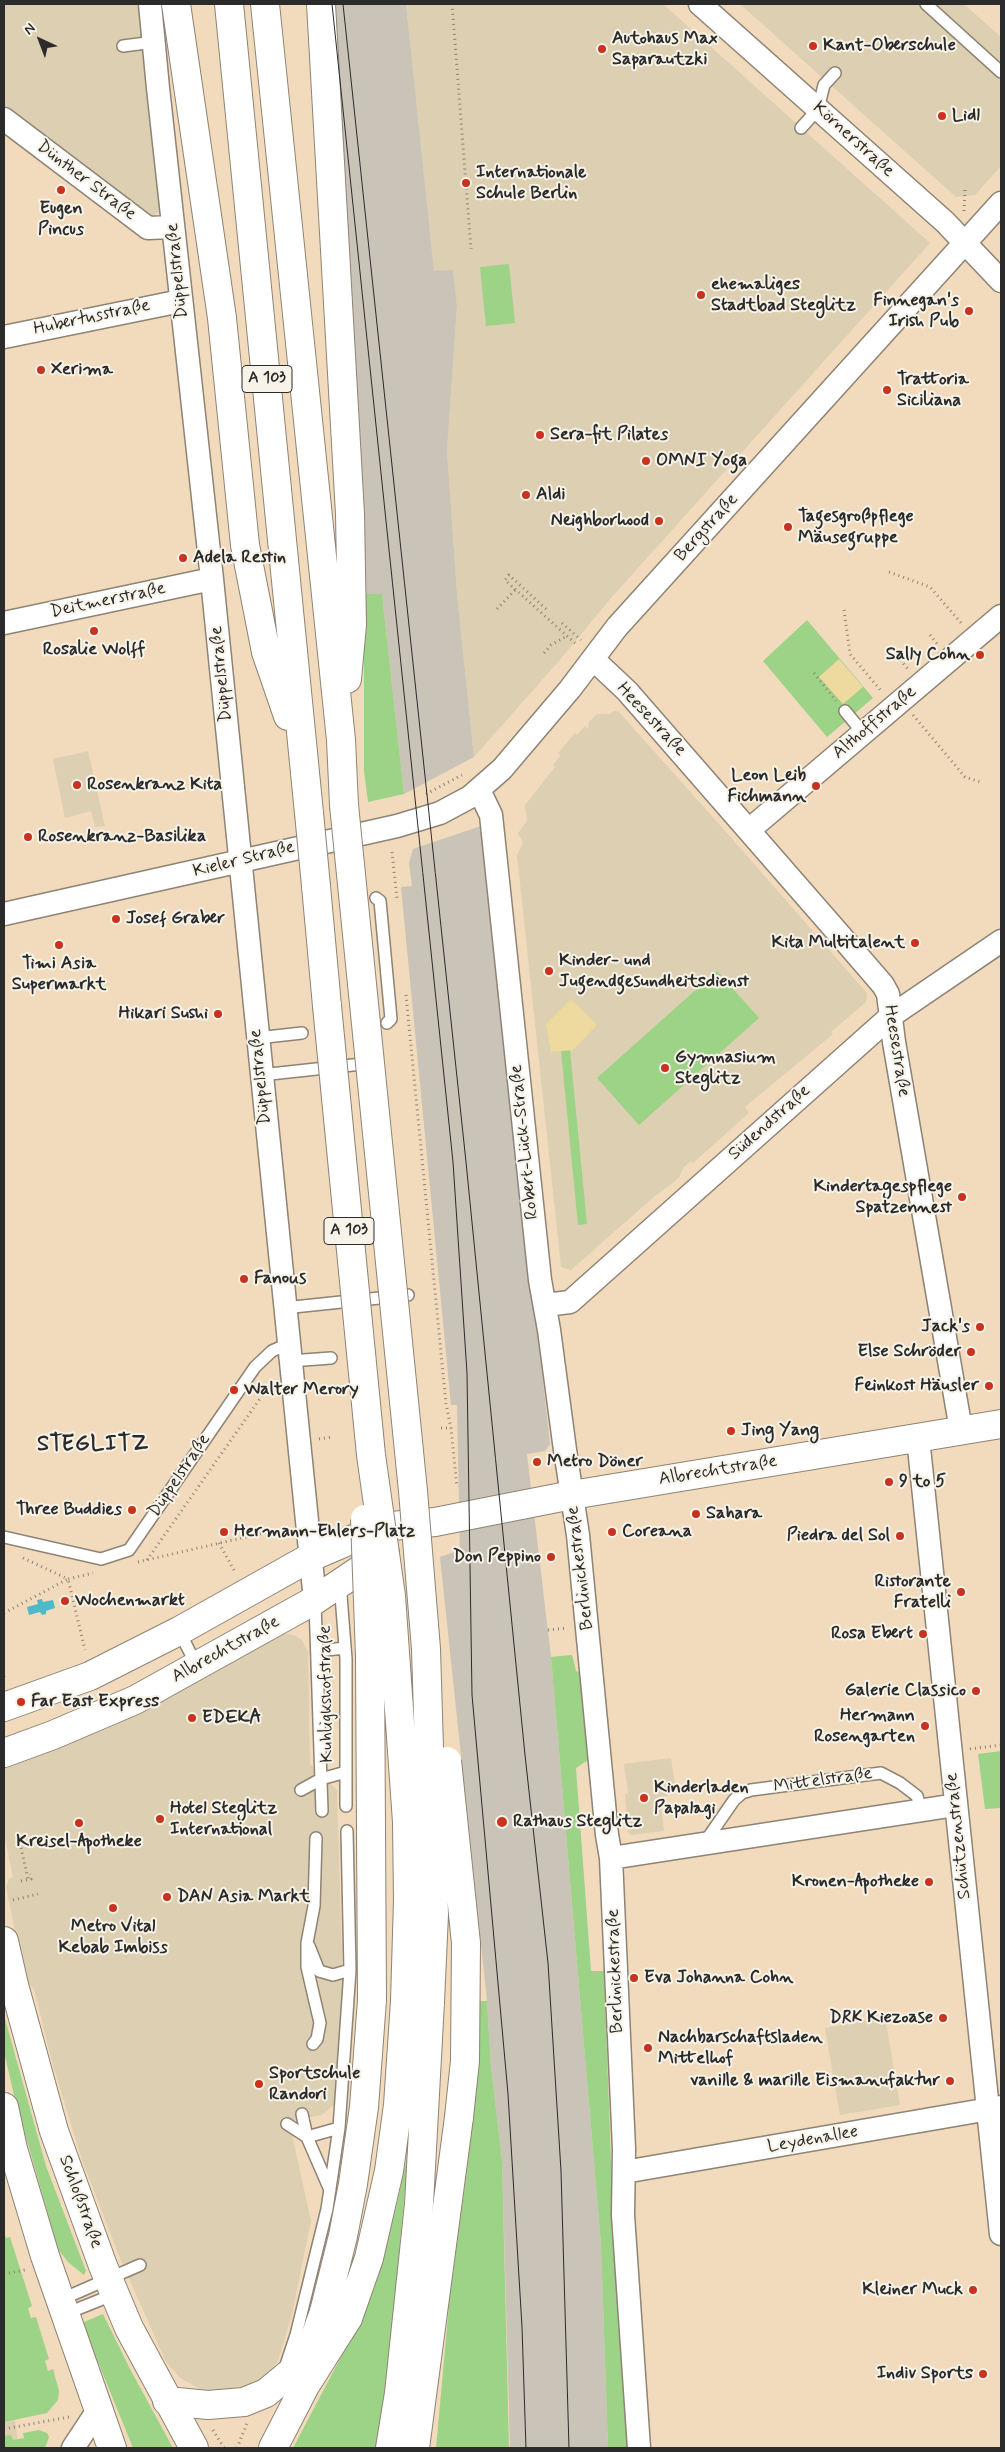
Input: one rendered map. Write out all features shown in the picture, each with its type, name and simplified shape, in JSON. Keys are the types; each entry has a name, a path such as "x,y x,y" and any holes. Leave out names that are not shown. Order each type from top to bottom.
{"main road":[{"path":"176,4 222,318 245,545 266,652 302,755"},
{"name":"A 103","path":"229,4 371,1455"},
{"name":"A 103","path":"265,4 341,740 344,805 411,1471 426,1649"},
{"path":"322,4 350,514 352,616 341,740"},
{"name":"Albrechtstraße","path":"4,1707 90,1676 178,1632 311,1557 381,1527 435,1522 572,1496 1001,1424"},
{"path":"167,2401 208,2405 232,2404 266,2393 298,2350 336,2315 343,2236 353,2184 364,2107 372,2000 370,1657 365,1506 371,1455"},
{"path":"371,1455 391,1596 403,1748 408,1900 417,2001 419,2204 399,2393 390,2448"},
{"name":"Albrechtstraße","path":"4,1753 99,1716 135,1700 198,1667 315,1600 435,1522"},
{"path":"273,2448 305,2386 336,2315 369,2258 389,2171 434,1886 426,1649"},
{"path":"414,2448 465,2061 466,1943 446,1750 426,1649"},
{"name":"Schloßstraße","path":"4,1940 14,1985 54,2131 112,2287 129,2328 194,2448"},
{"path":"4,2107 13,2149 62,2307 112,2448"},
{"path":"298,2350 305,2386"}],"street":[{"name":"Düppelstraße","path":"150,4 212,579 260,1075 315,1600"},
{"name":"Körnerstraße","path":"700,4 966,242 1001,281"},
{"name":"Dünther Straße","path":"4,119 148,228 173,227"},
{"name":"Bergstraße","path":"472,781 502,769 584,648 624,620 1001,203"},
{"name":"Hubertusstraße","path":"4,338 181,301"},
{"name":"Deitmerstraße","path":"4,623 212,579"},
{"name":"Althoffstraße","path":"749,830 1001,616"},
{"name":"Heesestraße","path":"584,648 627,691 883,985 888,994 961,1430"},
{"name":"Kieler Straße","path":"4,914 397,826 440,813 472,781"},
{"name":"Robert-Lück-Straße","path":"472,781 491,815 539,1270 572,1496"},
{"name":"Südendstraße","path":"545,1305 570,1302 891,1016 1001,941"},
{"name":"Schützenstraße","path":"918,1438 956,1805 995,2108 1001,2234"},
{"name":"Berlinickestraße","path":"572,1496 578,1535 607,1835 611,1858 624,2172 623,2215 639,2448"},
{"path":"311,1557 340,1582"},
{"path":"611,1858 956,1805"},
{"name":"Leydenallee","path":"624,2172 995,2108"},
{"path":"73,2448 98,2410"}],"lane":[{"path":"926,4 1001,72"},
{"path":"123,46 154,42"},
{"path":"801,128 818,109 824,85 835,73"},
{"path":"845,711 863,733"},
{"path":"376,898 380,901 391,1019 387,1023"},
{"path":"257,1038 302,1033"},
{"path":"260,1075 383,1061"},
{"path":"284,1308 408,1295"},
{"name":"Düppelstraße","path":"4,1537 101,1559 129,1550 255,1367 272,1351 289,1353"},
{"path":"289,1353 332,1358"},
{"name":"Kuhligkshofstraße","path":"340,1582 345,1648 346,1806"},
{"name":"Kuhligkshofstraße","path":"315,1600 322,1811"},
{"path":"178,1632 198,1667"},
{"path":"317,1651 345,1648"},
{"path":"301,1790 321,1779 346,1772"},
{"name":"Mittelstraße","path":"703,1845 734,1800 742,1793 751,1790 882,1773 900,1783 917,1796 921,1810"},
{"path":"298,2350 331,2191 339,2128 350,1970 346,1831"},
{"path":"313,2044 317,2039 320,2023 307,1967 307,1942 314,1906 316,1838"},
{"path":"307,1942 319,1971 333,1975 350,1970"},
{"path":"302,2114 307,2137 331,2191"},
{"path":"287,2124 307,2137 339,2128"},
{"path":"62,2307 112,2287 140,2265"}],"path":[{"path":"452,4 471,249"},
{"path":"964,211 965,188"},
{"path":"889,572 930,587 964,626"},
{"path":"546,609 509,575 505,580 515,590 567,636 584,648"},
{"path":"497,609 515,590"},
{"path":"844,610 850,654 884,694"},
{"path":"562,623 584,648"},
{"path":"930,635 940,647"},
{"path":"544,653 552,645 567,636"},
{"path":"900,660 910,672"},
{"path":"814,673 845,711"},
{"path":"913,715 965,777 983,784"},
{"path":"420,798 472,781"},
{"path":"392,852 397,902"},
{"path":"406,990 446,1404 451,1428 457,1486"},
{"path":"146,1560 266,1390"},
{"path":"441,1428 451,1428"},
{"path":"318,1439 334,1437"},
{"path":"219,1543 235,1572"},
{"path":"4,1613 68,1579 85,1650"},
{"path":"548,1630 570,1628"},
{"path":"964,1750 1001,1745"},
{"path":"20,1843 28,1879"},
{"path":"21,1881 31,1879 30,1874"},
{"path":"13,1900 38,1894"},
{"path":"4,2274 27,2270"},
{"path":"4,2430 72,2416"},
{"path":"237,2448 248,2419"}],"shaded area":[{"path":"4,4 140,4 160,212 151,216 134,207 4,108"},
{"path":"332,4 406,4 434,271 453,270 457,306 447,450 457,594 474,757 404,794 382,594 364,594"},
{"path":"406,4 663,4 930,243 611,598 558,662 474,757 457,594 447,450 457,306 453,270 434,272"},
{"name":"Lidl","path":"740,4 964,4 1001,37 1001,166 975,195 956,197"},
{"name":"Gymnasium Steglitz","path":"618,711 727,833 866,992 867,996 866,1002 831,1032 833,1034 745,1107 749,1113 693,1163 691,1161 683,1168 680,1176 674,1182 656,1195 571,1270 561,1267 517,855 523,843 518,833 527,821 525,805 555,767 553,765 560,756 558,753 575,733 577,735 585,726 588,729 589,722 597,714 609,714"},
{"name":"Rosenkranz Kita","path":"88,751 105,826 95,827 91,811 65,818 53,759"},
{"path":"481,826 550,1444 545,1451 527,1454 551,1657 601,2245 608,2448 510,2448 502,2160 440,1557 460,1550 457,1405 451,1405 401,887 412,886 409,863 413,849"},
{"path":"294,1635 302,1640 308,1652 310,1764 337,1790 343,1993 338,2101 322,2115 289,2121 311,2221 292,2314 278,2361 266,2378 244,2392 204,2391 180,2378 166,2362 120,2258 82,2160 52,2062 34,1989 25,1980 6,1887 9,1879 13,1877 4,1833 4,1766 84,1737 138,1713 276,1636"},
{"name":"Kinderladen Papalagi","path":"671,1758 676,1791 660,1799 664,1831 631,1835 628,1832 625,1794 628,1793 624,1764"},
{"path":"885,2017 900,2105 840,2115 825,2028"},
{"path":"5,2352 19,2448 4,2448"}],"green space":[{"path":"509,264 515,323 486,326 480,267"},
{"path":"364,594 382,594 404,794 368,802 364,771"},
{"path":"807,620 873,698 827,737 763,661"},
{"path":"717,971 759,1018 639,1125 597,1078"},
{"path":"570,1050 587,1224 578,1225 561,1051"},
{"path":"572,1655 576,1671 581,1673 588,1760 576,1768 591,1971 604,1971 614,2244 629,2448 608,2448 601,2245 551,1657"},
{"path":"1001,1751 1001,1808 985,1809 978,1754"},
{"path":"473,2001 487,2001 491,2067 502,2160 509,2448 436,2448 450,2295 468,2163 473,2062"},
{"path":"4,2015 46,2166 86,2271 84,2275 68,2262 58,2249 14,2095 4,2052"},
{"path":"409,2147 381,2448 293,2448 342,2355 368,2294 396,2208"},
{"path":"4,2232 6,2238 10,2237 32,2306 28,2308 31,2318 36,2317 49,2359 45,2361 48,2371 53,2369 59,2391 58,2400 47,2413 4,2422"},
{"path":"103,2314 130,2369 173,2448 133,2448 83,2325 84,2322"},
{"path":"39,2430 47,2433 49,2437 45,2448 4,2448 4,2436 11,2435 13,2440 24,2438 23,2433"}],"sand":[{"path":"839,659 863,687 843,704 819,677"},
{"path":"571,999 597,1025 573,1050 551,1052 546,1024"}],"water":[{"path":"42,1599 43,1602 53,1600 55,1608 46,1611 46,1614 42,1615 40,1612 29,1615 27,1607 38,1604 37,1600"}],"tram line":[{"path":"332,4 453,1162 467,1373 472,1695 508,2094 522,2327 526,2448"},
{"path":"343,4 466,1162 525,1755 548,1963 561,2171 569,2448"}],"place":[{"name":"Kant-Oberschule","path":"813,46"},
{"name":"Autohaus Max Saparautzki","path":"602,49"},
{"name":"Lidl","path":"942,116"},
{"name":"Internationale Schule Berlin","path":"466,183"},
{"name":"Eugen Pincus","path":"61,190"},
{"name":"ehemaliges Stadtbad Steglitz","path":"701,295"},
{"name":"Finnegan's Irish Pub","path":"969,311"},
{"name":"Xerima","path":"41,370"},
{"name":"Trattoria Siciliana","path":"887,390"},
{"name":"Sera-fit Pilates","path":"540,435"},
{"name":"OMNI Yoga","path":"646,461"},
{"name":"Aldi","path":"526,495"},
{"name":"Neighborhood","path":"659,521"},
{"name":"Tagesgroßpflege Mäusegruppe","path":"788,527"},
{"name":"Adela Restin","path":"183,558"},
{"name":"Rosalie Wolff","path":"94,631"},
{"name":"Sally Cohn","path":"980,655"},
{"name":"Rosenkranz Kita","path":"77,785"},
{"name":"Leon Leib Fichmann","path":"816,786"},
{"name":"Rosenkranz-Basilika","path":"28,837"},
{"name":"Josef Graber","path":"116,919"},
{"name":"Kita Multitalent","path":"915,943"},
{"name":"Timi Asia Supermarkt","path":"59,945"},
{"name":"Kinder- und Jugendgesundheitsdienst","path":"549,971"},
{"name":"Hikari Sushi","path":"218,1014"},
{"name":"Gymnasium Steglitz","path":"665,1068"},
{"name":"Kindertagespflege Spatzennest","path":"962,1197"},
{"name":"Fanous","path":"244,1279"},
{"name":"Jack's","path":"980,1327"},
{"name":"Else Schröder","path":"971,1352"},
{"name":"Feinkost Häusler","path":"989,1386"},
{"name":"Walter Merory","path":"234,1390"},
{"name":"Jing Yang","path":"731,1431"},
{"name":"Metro Döner","path":"537,1462"},
{"name":"9 to 5","path":"889,1482"},
{"name":"Three Buddies","path":"132,1510"},
{"name":"Sahara","path":"696,1514"},
{"name":"Hermann-Ehlers-Platz","path":"224,1532"},
{"name":"Coreana","path":"612,1532"},
{"name":"Piedra del Sol","path":"900,1536"},
{"name":"Don Peppino","path":"551,1557"},
{"name":"Ristorante Fratelli","path":"961,1592"},
{"name":"Wochenmarkt","path":"65,1601"},
{"name":"Rosa Ebert","path":"923,1634"},
{"name":"Galerie Classico","path":"976,1691"},
{"name":"Far East Express","path":"21,1702"},
{"name":"EDEKA","path":"192,1718"},
{"name":"Hermann Rosengarten","path":"925,1726"},
{"name":"Kinderladen Papalagi","path":"644,1798"},
{"name":"Hotel Steglitz International","path":"160,1819"},
{"name":"Rathaus Steglitz","path":"502,1822"},
{"name":"Kreisel-Apotheke","path":"79,1823"},
{"name":"Kronen-Apotheke","path":"929,1882"},
{"name":"DAN Asia Markt","path":"167,1897"},
{"name":"Metro Vital Kebab Imbiss","path":"113,1908"},
{"name":"Eva Johanna Cohn","path":"634,1978"},
{"name":"DRK Kiezoase","path":"943,2018"},
{"name":"Nachbarschaftsladen Mittelhof","path":"648,2048"},
{"name":"vanille & marille Eismanufaktur","path":"950,2081"},
{"name":"Sportschule Randori","path":"259,2084"},
{"name":"Kleiner Muck","path":"973,2290"},
{"name":"Indiv Sports","path":"983,2374"}],"district":[{"name":"STEGLITZ","path":"93,1445"}]}
